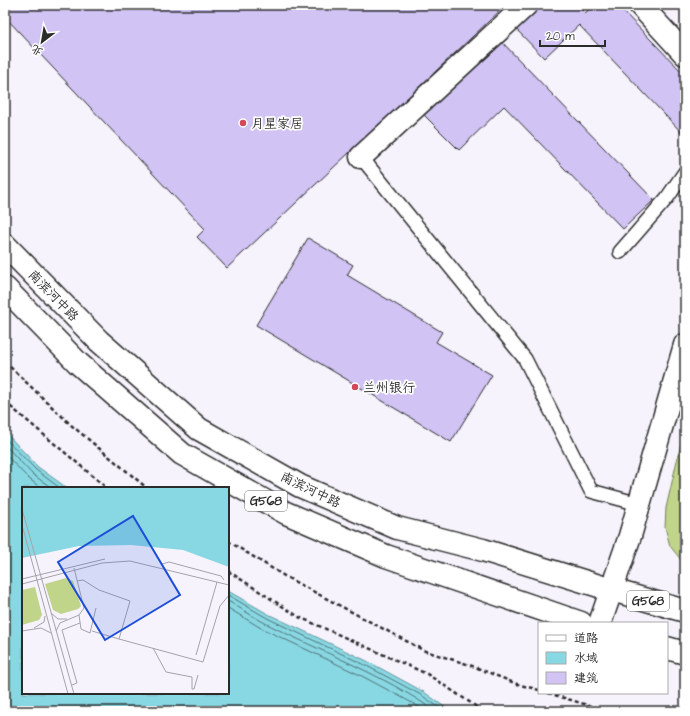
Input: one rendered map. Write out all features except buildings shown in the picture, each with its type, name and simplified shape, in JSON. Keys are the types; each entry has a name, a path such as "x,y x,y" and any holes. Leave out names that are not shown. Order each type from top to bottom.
{"main road":[{"path":"361,157 526,5"},
{"path":"640,5 685,54"},
{"name":"南滨河中路","path":"5,245 99,341 199,429 300,486 397,528 483,550 685,611"},
{"name":"G568","path":"5,288 78,363 182,454 286,513 386,556 578,622"},
{"path":"600,622 630,536 685,345"},
{"path":"668,648 685,653"}],"lane":[{"path":"361,157 525,359 591,491 639,504"},
{"path":"620,252 667,198 685,172"}],"path":[{"path":"5,362 71,425 145,487"},
{"path":"5,402 106,487"},
{"path":"229,542 286,577 426,651 470,665 517,684 538,690"},
{"path":"229,572 299,617 427,674 483,711"},
{"path":"551,694 607,711"}],"green space":[{"path":"685,426 685,563 670,546 665,527 666,508"}],"water":[{"path":"5,432 38,467 66,487 22,487 22,694 229,694 229,592 268,614 367,661 424,692 450,711 5,711"}],"place":[{"name":"月星家居","path":"243,123"},
{"name":"兰州银行","path":"355,387"}]}
